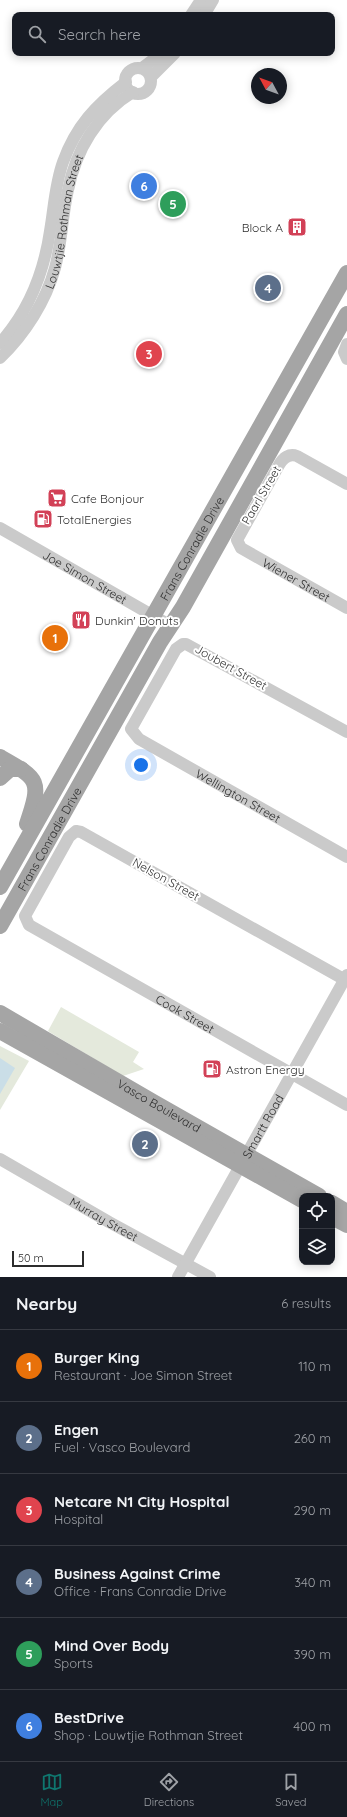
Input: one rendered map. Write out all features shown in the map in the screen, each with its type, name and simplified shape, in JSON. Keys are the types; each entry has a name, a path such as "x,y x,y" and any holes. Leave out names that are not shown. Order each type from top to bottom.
{"main road":[{"name":"Frans Conradie Drive","path":"0,887 347,273"},
{"name":"Frans Conradie Drive","path":"0,926 183,607 347,314"},
{"path":"0,757 21,769 31,777 36,787 36,795 16,860"},
{"path":"0,778 10,769 21,769"},
{"name":"Vasco Boulevard","path":"0,1013 243,1160 299,1198"},
{"name":"Vasco Boulevard","path":"0,1031 243,1160 313,1193"},
{"path":"335,1205 347,1212"},
{"path":"335,1219 347,1225"}],"street":[{"path":"193,12 201,0"},
{"path":"206,12 213,0"},
{"name":"Louwtjie Rothman Street","path":"146,73 160,56"},
{"name":"Louwtjie Rothman Street","path":"0,358 22,332 32,317 52,276 61,243 67,191 79,154 93,129 129,87 128,74 131,70 146,73 171,56"},
{"name":"Louwtjie Rothman Street","path":"129,87 137,93 146,91 150,87 146,73"},
{"name":"Louwtjie Rothman Street","path":"0,342 24,312 41,272 46,254 56,185 63,162 72,142 95,108 129,87"},
{"path":"347,344 344,352 347,359"},
{"name":"Paarl Street","path":"246,551 238,545 238,536 279,465 286,457 294,455 297,456 347,484"},
{"name":"Joe Simon Street","path":"0,528 171,626"},
{"name":"Wiener Street","path":"246,551 347,608"},
{"name":"Joubert Street","path":"132,732 133,723 174,652 179,646 186,644 347,732"},
{"name":"Wellington Street","path":"132,732 138,739 347,857"},
{"name":"Nelson Street","path":"26,921 26,913 69,837 76,831 81,832 346,978"},
{"name":"Cook Street","path":"26,921 29,925 347,1105"},
{"name":"Smartt Road","path":"178,1277 346,978"},
{"name":"Murray Street","path":"0,1159 210,1277"}],"shaded area":[{"path":"61,1007 139,1052 133,1062 144,1069 123,1076 48,1031"},
{"path":"0,1046 29,1061 0,1110"}],"water":[{"path":"0,1058 15,1068 0,1094"}],"place":[{"name":"BestDrive","path":"144,186"},
{"name":"Mind Over Body","path":"173,204"},
{"name":"Block A","path":"297,227"},
{"name":"Business Against Crime","path":"268,288"},
{"name":"Netcare N1 City Hospital","path":"149,354"},
{"name":"Cafe Bonjour","path":"57,498"},
{"name":"TotalEnergies","path":"43,519"},
{"name":"Dunkin' Donuts","path":"81,620"},
{"name":"Burger King","path":"55,638"},
{"name":"Astron Energy","path":"212,1069"},
{"name":"Engen","path":"145,1144"}]}
